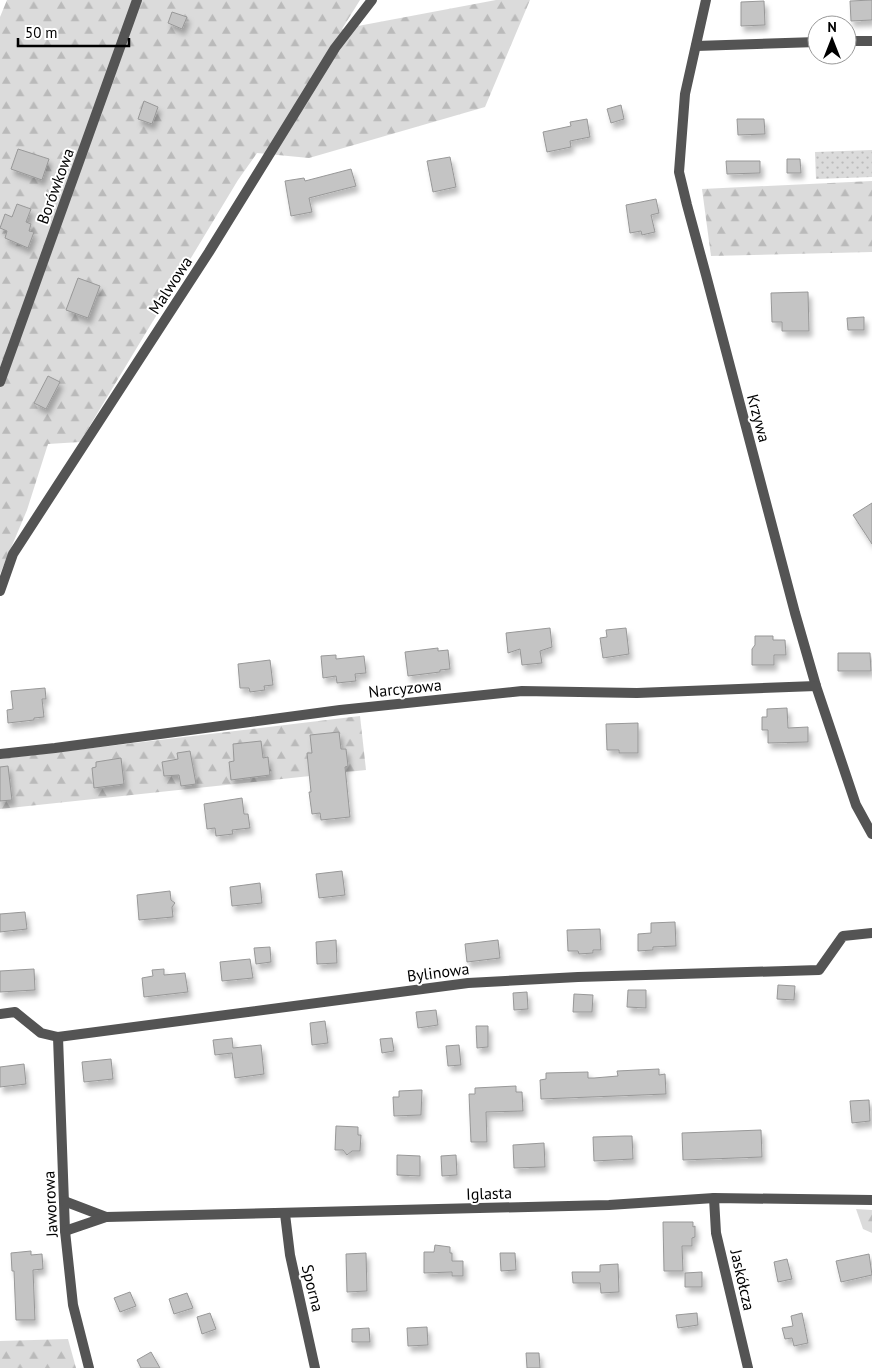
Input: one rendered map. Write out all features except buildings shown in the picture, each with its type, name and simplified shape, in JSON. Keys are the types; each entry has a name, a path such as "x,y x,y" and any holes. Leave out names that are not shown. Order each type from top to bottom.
{"street":[{"name":"Borówkowa","path":"0,382 137,0"},
{"name":"Malwowa","path":"0,591 13,554 209,252 335,48 372,0"},
{"name":"Krzywa","path":"706,0 685,94 680,172 687,205 816,686 856,805 872,834"},
{"path":"857,41 872,41"},
{"path":"696,46 807,42"},
{"name":"Narcyzowa","path":"0,754 340,710 522,692 637,693 816,686"},
{"name":"Bylinowa","path":"0,1014 15,1012 41,1033 58,1037 468,983 578,977 819,970 843,936 872,933"},
{"name":"Jaworowa","path":"58,1037 66,1231 73,1305 89,1368"},
{"name":"Iglasta","path":"66,1231 106,1217 609,1205 714,1198 872,1200"},
{"name":"Jaskółcza","path":"714,1198 716,1233 748,1368"},
{"name":"Iglasta","path":"64,1202 106,1217"},
{"name":"Sporna","path":"285,1214 290,1255 315,1368"}],"green space":[{"path":"7,0 360,0 342,29 496,0 530,0 485,107 309,158 257,153 238,180 80,442 48,444 27,510 0,574 0,17"},
{"path":"872,150 872,177 816,179 815,152"},
{"path":"872,181 872,252 711,256 702,189"},
{"path":"360,716 366,770 0,809 0,759"},
{"path":"856,1209 872,1210 872,1233 863,1229"},
{"path":"68,1339 76,1368 0,1368 0,1341"}]}
